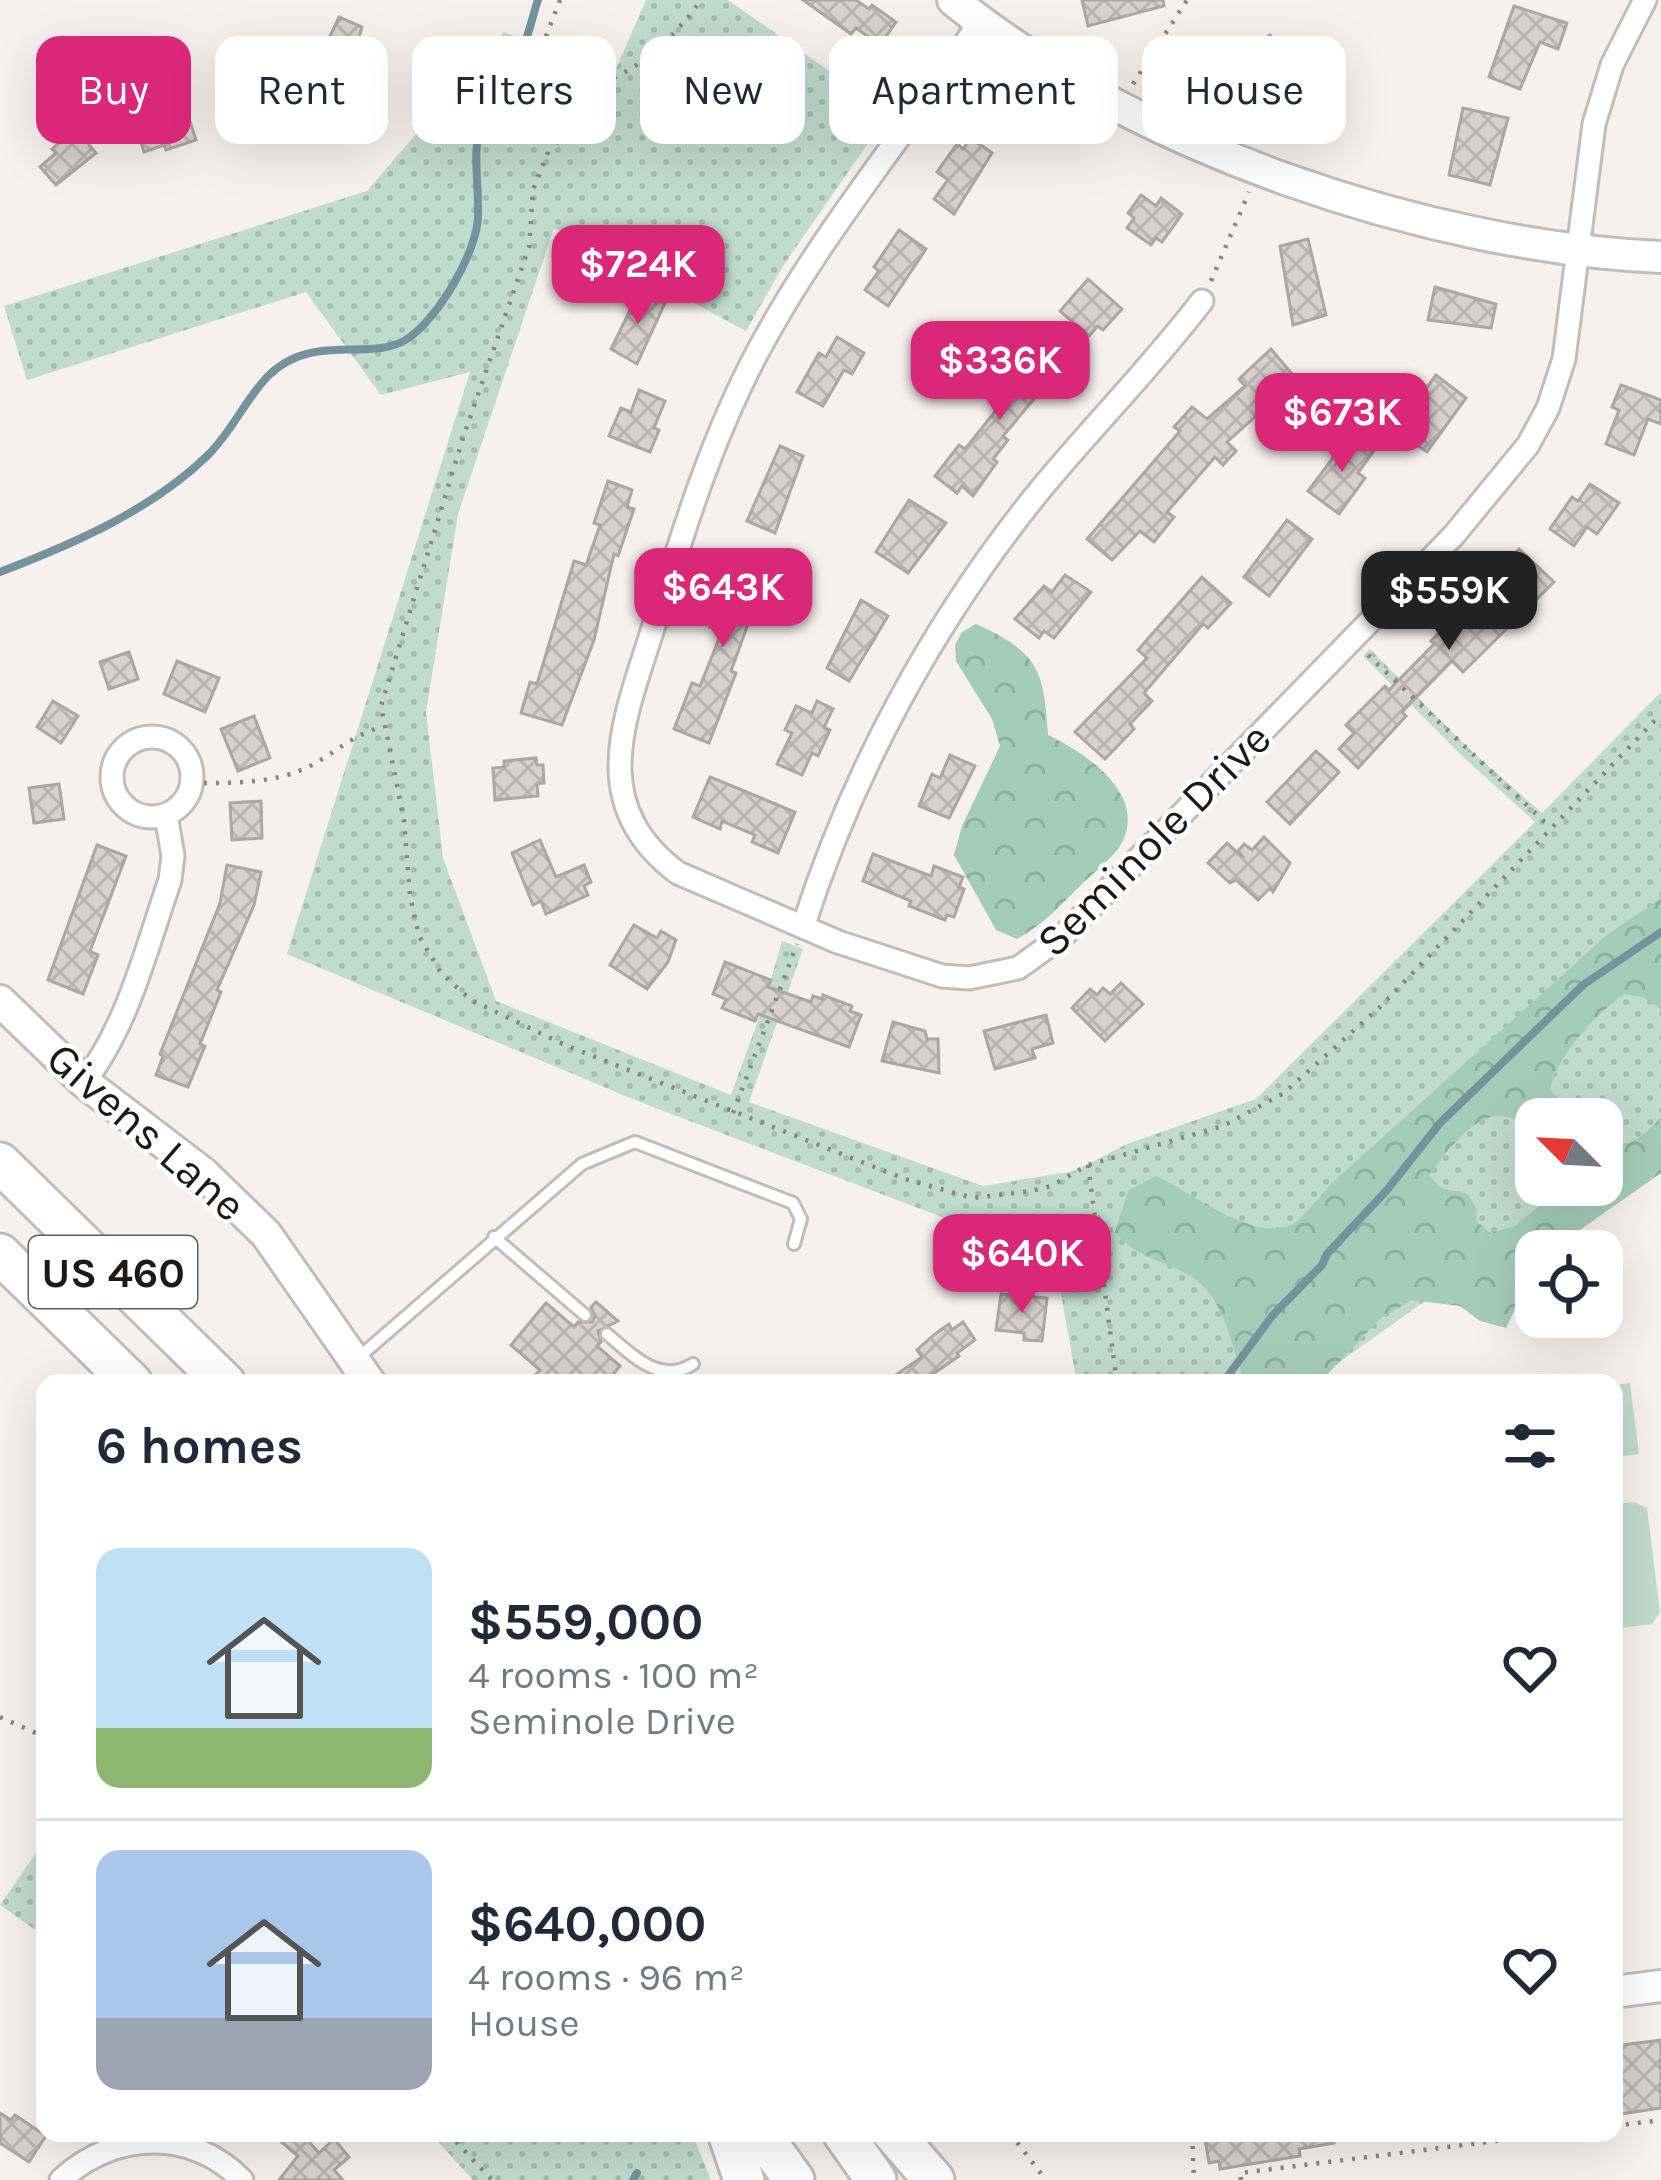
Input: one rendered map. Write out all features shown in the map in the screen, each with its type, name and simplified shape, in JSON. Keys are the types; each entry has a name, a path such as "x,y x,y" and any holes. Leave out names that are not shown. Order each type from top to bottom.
{"highway":[{"name":"US 460","path":"0,1163 216,1374"},
{"name":"US 460","path":"0,1254 123,1374"},
{"path":"731,2142 744,2180"},
{"path":"767,2142 794,2180"},
{"path":"849,2142 876,2180"},
{"path":"900,2142 934,2180"}],"street":[{"path":"953,0 1006,42 1092,91 1259,167 1352,202 1429,223 1581,249 1661,257"},
{"name":"Seminole Drive","path":"980,21 842,212 745,376 692,502 617,751 626,805 646,843 665,863 692,881 803,927 908,968 942,976 997,975 1033,961 1086,914 1454,535 1528,445 1564,359 1594,124 1612,64 1645,0"},
{"path":"803,927 858,785 952,610 1036,495 1202,301"},
{"path":"154,736 182,749 190,762 192,783 180,807 166,815 135,814 122,805 111,775 124,747 138,738 154,736"},
{"path":"84,1082 99,1064 117,1024 170,880 166,815"},
{"name":"Givens Lane","path":"0,1001 84,1082 203,1173 266,1234 361,1373"},
{"path":"1623,1991 1661,1986"},
{"path":"61,2180 112,2147 147,2142"},
{"path":"159,2142 209,2153 242,2180"}],"lane":[{"path":"361,1373 494,1237 582,1164 635,1142 793,1203 801,1219 794,1244"},
{"path":"494,1237 585,1315"},
{"path":"607,1334 661,1374 678,1374 693,1364"}],"path":[{"path":"616,75 673,36 700,0"},
{"path":"1133,84 1187,0"},
{"path":"542,165 555,144"},
{"path":"1202,301 1259,167"},
{"path":"1353,640 1551,828"},
{"path":"192,783 237,783 288,775 320,761 353,737 382,727"},
{"path":"734,1113 803,927"},
{"path":"1088,1165 1116,1374"},
{"path":"0,1717 36,1733"},
{"path":"1623,2125 1661,2120"},
{"path":"456,2142 492,2180"},
{"path":"1017,2142 1046,2180"},
{"path":"1192,2142 1194,2180"},
{"path":"1241,2180 1240,2173 1488,2142"}],"green space":[{"path":"646,0 728,0 779,36 640,36 640,144 805,144 805,54 829,71 829,144 868,144 785,263 746,331 554,228 458,514 426,712 443,858 496,1001 731,1095 782,941 803,949 749,1102 983,1186 1074,1171 1127,1144 1256,1099 1535,822 1363,656 1370,649 1468,748 1542,813 1661,692 1661,1131 1623,1159 1623,1098 1515,1098 1515,1206 1559,1206 1525,1230 1515,1230 1515,1237 1323,1374 1075,1374 1055,1260 640,1102 287,954 470,372 381,395 306,292 27,380 4,306 367,191 412,139 412,144 616,144 616,69"},
{"path":"976,624 1013,644 1034,665 1044,694 1048,735 1102,771 1123,797 1127,812 1125,836 1115,852 1051,915 1017,939 996,930 954,855 962,826 1000,746 992,719 956,661 955,645 962,632"},
{"path":"1661,898 1661,1009 1643,997 1624,994 1579,1037 1561,1063 1550,1090 1557,1098 1515,1098 1515,1121 1501,1116 1476,1124 1429,1175 1441,1188 1468,1194 1477,1209 1476,1221 1491,1233 1515,1226 1539,1206 1614,1206 1580,1230 1515,1230 1515,1309 1506,1328 1480,1321 1460,1306 1412,1300 1381,1318 1328,1374 1240,1374 1223,1316 1209,1292 1187,1274 1131,1247 1115,1232 1128,1191 1156,1176 1240,1221 1275,1228 1290,1225 1307,1212 1332,1183 1608,934"},
{"path":"1661,1118 1661,1173 1623,1200 1623,1144"},
{"path":"1630,1383 1639,1454 1623,1456 1623,1384"},
{"path":"1623,1503 1647,1508 1660,1612 1652,1624 1623,1628"},
{"path":"36,1853 36,1931 0,1905"},
{"path":"438,2142 696,2142 711,2180 473,2180"}],"building":[{"path":"803,0 856,0 896,22 886,36 867,36 856,28 851,34"},
{"path":"1082,0 1163,0 1164,6 1088,26"},
{"path":"1514,6 1567,23 1558,49 1540,42 1520,89 1489,77"},
{"path":"339,17 362,27 359,36 330,36"},
{"path":"1463,108 1508,118 1490,185 1449,175"},
{"path":"58,144 88,144 96,153 56,185 40,167 56,153 52,149"},
{"path":"142,144 184,144 166,150 164,145 144,152"},
{"path":"957,144 963,149 967,144 979,144 992,153 954,214 934,199 948,180 937,172"},
{"path":"1141,195 1156,206 1161,198 1182,214 1162,242 1156,238 1151,245 1127,228 1134,218 1128,213"},
{"path":"899,230 926,249 888,306 865,290"},
{"path":"1308,239 1326,315 1293,325 1280,246"},
{"path":"1088,279 1122,309 1103,330 1098,326 1089,336 1060,311"},
{"path":"1435,287 1496,304 1491,328 1428,320"},
{"path":"640,290 665,303 637,364 611,349"},
{"path":"837,337 864,353 852,374 844,370 823,406 797,392 819,353 826,357"},
{"path":"1022,347 1047,368 1054,360 1068,372 1051,393 1044,387 1003,436 1008,440 993,459 997,462 973,496 962,486 957,493 935,476 959,445 965,449 1005,399 1001,395 1016,376 1005,367"},
{"path":"1271,349 1303,387 1289,398 1283,392 1227,442 1236,451 1223,465 1215,457 1167,512 1174,517 1154,542 1140,531 1112,560 1087,539 1180,431 1174,427 1192,407 1207,419 1245,386 1239,379"},
{"path":"1436,375 1466,398 1427,452 1396,430"},
{"path":"1621,385 1661,400 1661,424 1648,419 1634,455 1606,444 1619,410 1612,407"},
{"path":"639,390 665,401 650,452 609,436 621,408 631,412"},
{"path":"1350,435 1373,452 1358,473 1365,478 1339,514 1308,491"},
{"path":"780,446 803,456 775,533 747,521"},
{"path":"608,481 632,490 627,507 634,509 618,556 614,554 594,640 562,725 521,713 530,682 537,684 574,561 586,565"},
{"path":"1590,484 1619,503 1597,534 1587,527 1574,546 1550,529 1572,497 1578,501"},
{"path":"909,500 946,523 908,573 876,552"},
{"path":"1287,520 1312,539 1269,596 1244,577"},
{"path":"1519,549 1554,582 1463,672 1452,661 1402,712 1406,716 1358,768 1339,749 1354,733 1346,725 1385,686 1389,690 1456,616 1461,621 1506,574 1500,568"},
{"path":"738,554 769,566 709,743 674,729 692,683 700,686 722,631 710,627"},
{"path":"1065,575 1091,592 1054,638 1044,631 1039,638 1015,619 1044,586 1052,592"},
{"path":"1202,577 1231,603 1208,628 1203,624 1144,693 1152,701 1130,724 1134,729 1105,759 1075,732 1147,658 1138,650"},
{"path":"861,600 888,616 849,681 827,668"},
{"path":"129,652 138,679 109,689 100,662"},
{"path":"177,661 219,678 205,712 164,694"},
{"path":"53,701 78,716 61,743 37,727"},
{"path":"817,701 833,709 824,727 830,730 802,775 777,764 792,733 785,730 796,706 812,713"},
{"path":"254,716 270,758 238,771 221,729"},
{"path":"1316,751 1339,772 1290,824 1267,802"},
{"path":"950,755 975,766 949,818 919,806 932,774 940,778"},
{"path":"536,758 537,765 543,765 544,783 537,784 538,796 495,800 493,768 504,767 504,761"},
{"path":"710,777 795,812 778,853 752,842 755,835 722,821 720,829 693,817"},
{"path":"59,784 64,819 34,823 29,788"},
{"path":"261,801 262,838 232,840 230,803"},
{"path":"1264,837 1290,863 1273,892 1270,888 1258,900 1208,863 1227,843 1244,858 1238,851 1244,844 1252,850"},
{"path":"540,840 556,877 584,865 591,882 584,886 588,895 546,914 541,901 533,905 512,853"},
{"path":"97,845 126,856 90,951 98,955 83,994 48,980"},
{"path":"873,854 931,876 934,866 963,877 959,887 964,889 954,917 947,915 945,920 909,906 911,901 863,881"},
{"path":"227,865 261,872 254,905 217,990 221,992 200,1044 205,1046 188,1087 156,1075 220,903"},
{"path":"634,925 657,938 661,931 676,940 668,962 647,989 610,965"},
{"path":"725,962 771,980 768,987 811,1002 813,996 822,999 823,995 852,1006 850,1011 861,1015 849,1047 758,1014 755,1021 722,1008 726,999 713,994"},
{"path":"1121,983 1143,1004 1105,1041 1072,1008 1090,989 1097,995 1103,988 1110,994"},
{"path":"1046,1015 1053,1043 1032,1049 1035,1058 995,1069 984,1031"},
{"path":"893,1022 925,1031 927,1039 938,1039 939,1073 882,1061"},
{"path":"1001,1294 1047,1298 1042,1341 996,1330"},
{"path":"596,1302 618,1321 598,1331 601,1342 597,1346 620,1366 613,1374 536,1374 540,1370 511,1345 546,1303 574,1327 578,1322 592,1322 591,1307"},
{"path":"963,1322 975,1340 933,1374 897,1374 922,1357 917,1350 935,1334 949,1324 952,1330"},
{"path":"1661,2040 1661,2108 1623,2114 1623,2045"},
{"path":"0,2113 11,2120 15,2115 36,2129 36,2142 42,2142 29,2162 0,2143"},
{"path":"282,2142 309,2142 319,2153 336,2142 349,2157 334,2170 343,2180 279,2180 298,2156"},
{"path":"1206,2142 1334,2142 1299,2149 1300,2156 1220,2169 1219,2161 1209,2163"}],"waterway":[{"path":"0,572 83,537 185,476 223,437 260,385 285,362 322,351 392,346 419,329 443,300 471,247 478,215 479,128 492,94 524,44 538,0"},
{"path":"1229,1374 1272,1316 1322,1265 1440,1123 1583,985 1661,932"},
{"path":"633,2180 637,2173"}]}
